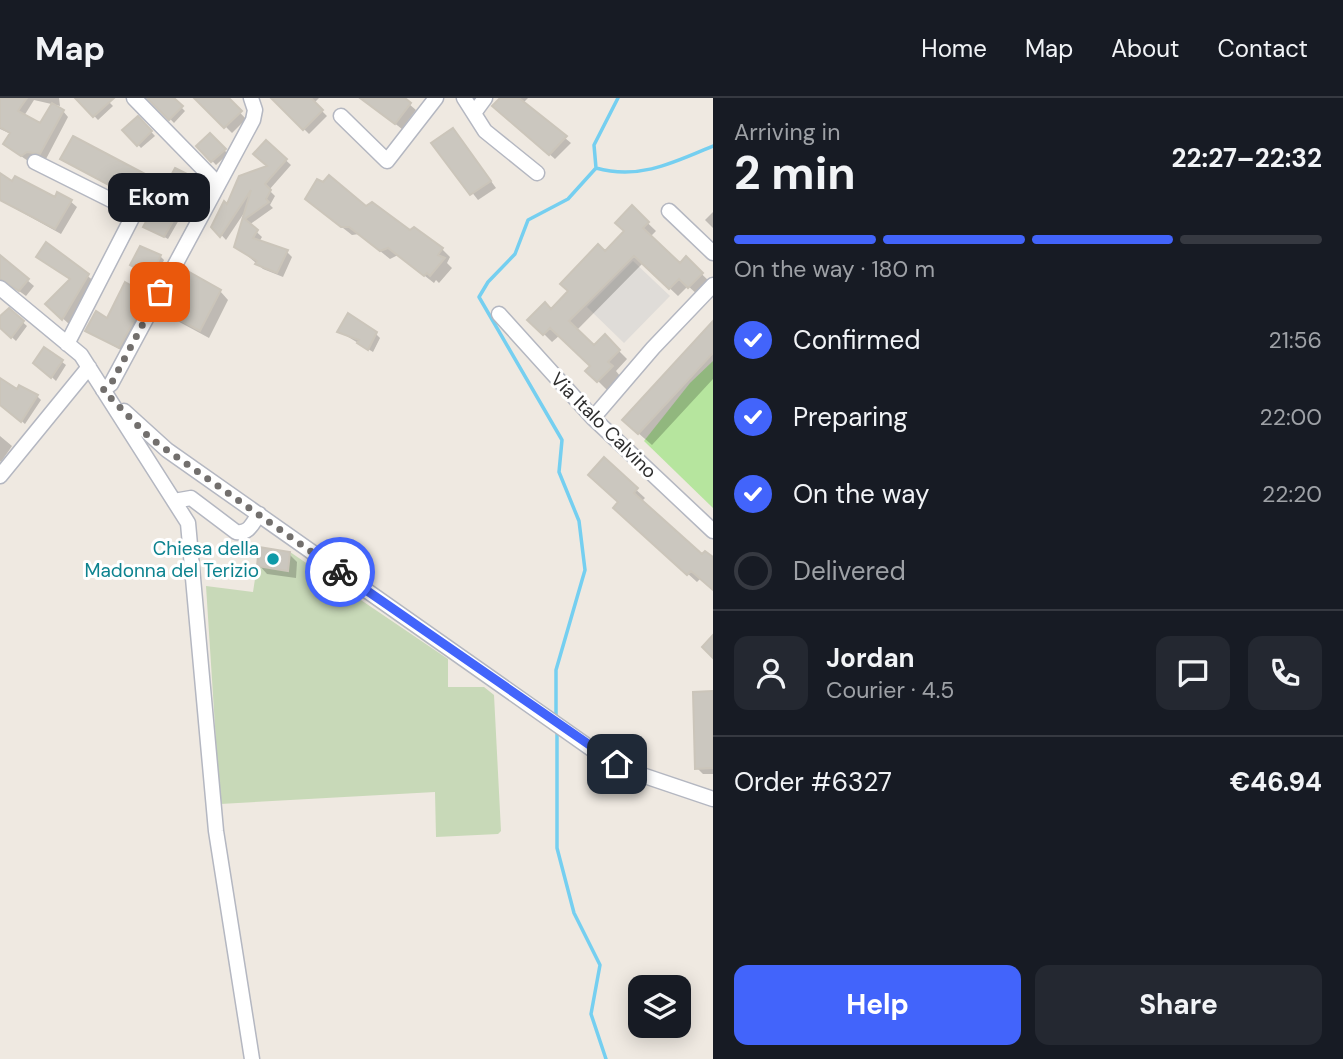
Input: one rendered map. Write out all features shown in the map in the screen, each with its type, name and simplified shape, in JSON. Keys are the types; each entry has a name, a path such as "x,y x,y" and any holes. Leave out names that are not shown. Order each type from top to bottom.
{"street":[{"path":"134,98 218,184"},
{"path":"103,390 111,384 253,120 255,110 251,98"},
{"path":"341,116 387,161 436,98"},
{"path":"464,98 485,131 537,173"},
{"path":"474,113 485,98"},
{"path":"35,162 135,212 67,344"},
{"path":"669,211 713,253"},
{"path":"593,418 653,348 713,285"},
{"path":"0,288 81,355 188,523 216,831 252,1059"},
{"name":"Via Italo Calvino","path":"499,314 593,418 713,531"},
{"path":"0,476 89,368"},
{"path":"103,390 150,438 603,757 630,771 713,799"},
{"path":"146,456 150,438"},
{"path":"158,475 167,450"},
{"path":"174,501 191,498 236,532 243,533 250,529 258,514"}],"green space":[{"path":"713,361 713,508 644,441 690,383"},
{"path":"290,552 448,659 448,687 484,687 494,695 501,831 498,834 436,837 435,792 220,804 206,586 253,592 257,566 288,571"}],"shaded area":[{"path":"633,261 670,296 624,343 587,307"}],"building":[{"path":"0,98 27,98 18,111 40,123 52,103 64,110 40,154 27,152 21,156 3,144 10,133 0,127"},
{"path":"75,98 114,98 93,117"},
{"path":"147,98 174,98 183,106 169,120"},
{"path":"194,98 229,98 242,111 224,128"},
{"path":"271,98 311,98 323,110 303,130"},
{"path":"360,98 405,98 411,103 395,124"},
{"path":"500,98 519,98 567,136 549,155 492,106"},
{"path":"138,116 152,131 137,146 122,130"},
{"path":"453,128 491,181 470,195 431,143"},
{"path":"210,133 226,149 211,162 196,146"},
{"path":"73,136 147,175 135,199 60,159"},
{"path":"266,140 287,159 265,184 271,190 266,199 269,202 245,219 258,230 253,238 288,250 277,273 255,264 257,261 234,247 251,190 220,237 211,227 224,201 227,204 239,176 267,166 253,154"},
{"path":"175,168 197,179 164,237 143,227"},
{"path":"0,173 12,181 15,176 55,197 57,192 72,200 55,229 0,200"},
{"path":"329,175 366,206 372,202 410,230 414,227 443,248 438,255 445,258 430,276 427,273 424,276 388,248 380,251 349,227 341,227 305,199 317,179 323,182"},
{"path":"632,205 649,222 643,228 680,263 686,256 703,273 688,288 679,279 669,289 634,256 569,321 594,345 605,334 620,350 608,362 613,366 597,382 585,371 590,366 550,328 543,335 527,320 545,302 551,309 568,291 560,284 598,244 605,251 624,231 615,223"},
{"path":"46,242 89,274 62,320 45,304 70,279 36,257"},
{"path":"140,246 161,255 151,276 130,265"},
{"path":"0,255 29,279 19,291 0,279"},
{"path":"184,269 221,290 200,331 162,310"},
{"path":"125,282 148,295 119,348 85,331 96,311 107,318"},
{"path":"9,308 24,321 11,338 0,328 0,316"},
{"path":"348,313 377,332 368,350 357,343 359,340 337,332"},
{"path":"713,321 713,353 638,434 622,420"},
{"path":"44,347 63,360 51,378 33,363"},
{"path":"0,378 17,389 19,385 38,395 21,422 0,405"},
{"path":"604,457 638,488 634,493 702,554 705,551 713,557 713,590 691,571 687,575 613,508 618,502 588,475"},
{"name":"Chiesa della Madonna del Terizio","path":"259,547 290,552 288,571 257,566"},
{"path":"713,635 713,658 702,647"},
{"path":"713,691 713,768 695,769 693,692"}],"waterway":[{"path":"618,98 594,145 596,168 641,171 670,164 713,146"},
{"path":"556,718 556,670 585,570 579,521 559,472 562,440 479,297 488,282 515,254 528,220 568,199 596,168"},
{"path":"557,730 557,848 574,913 600,965 591,1014 606,1059"}],"way so far":[{"path":"160,292 111,384 103,390 150,438 340,572"}],"place":[{"name":"Ekom","path":"160,292"},
{"name":"Chiesa della Madonna del Terizio","path":"273,559"}],"route":[{"path":"340,572 603,757 617,764"}]}
